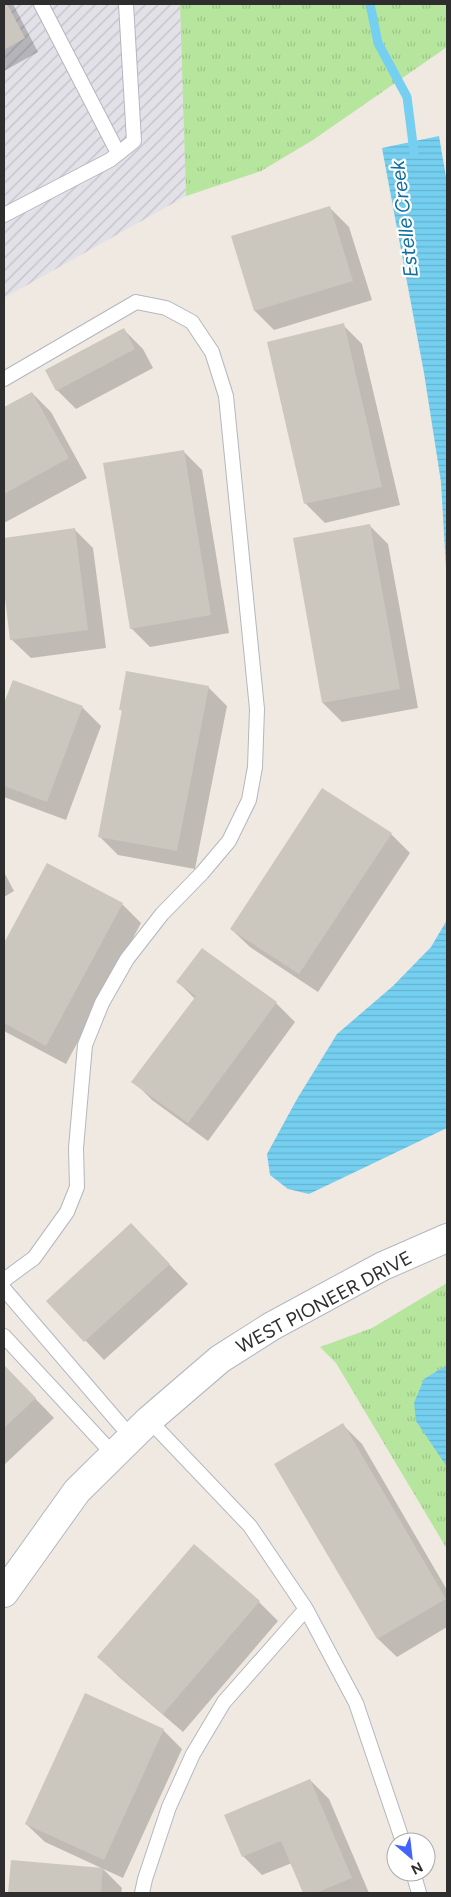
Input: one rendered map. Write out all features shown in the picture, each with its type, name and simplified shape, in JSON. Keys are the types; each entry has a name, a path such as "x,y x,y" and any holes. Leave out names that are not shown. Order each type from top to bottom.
{"street":[{"name":"WEST PIONEER DRIVE","path":"4,1593 77,1491 131,1437 220,1360 272,1326 383,1266 447,1238"}],"lane":[{"path":"41,4 118,153"},
{"path":"4,215 110,160 134,140 126,4"},
{"path":"4,380 136,302 166,308 192,322 212,352 226,396 257,709 255,767 249,800 229,841 202,873 162,914 127,959 102,1003 85,1045 76,1148 77,1187 67,1212 34,1258 4,1280"},
{"path":"4,1289 131,1437"},
{"path":"4,1336 131,1437 250,1526 306,1609 356,1704 400,1832"},
{"path":"142,1893 144,1879 170,1807 193,1754 224,1702 306,1609"}],"shaded area":[{"path":"4,4 180,4 186,196 4,298"}],"green space":[{"path":"180,4 447,4 447,47 313,140 261,171 186,196"},
{"path":"447,1283 447,1549 336,1363 320,1347 372,1328"}],"water":[{"path":"439,136 447,183 447,585 441,482 424,373 382,148"},
{"path":"447,920 447,1128 309,1194 288,1189 270,1175 267,1154 297,1099 337,1034 393,986 431,947"},
{"path":"447,1365 447,1467 416,1421 414,1403 424,1379"}],"building":[{"path":"4,4 7,4 25,38 4,50"},
{"path":"330,206 353,281 254,311 231,236"},
{"path":"344,323 382,487 304,504 267,342"},
{"path":"124,328 135,349 56,391 45,370"},
{"path":"32,392 69,458 4,494 4,407"},
{"path":"184,450 211,615 130,629 103,463"},
{"path":"370,524 400,689 322,703 293,538"},
{"path":"75,528 88,630 10,640 4,590 4,538"},
{"path":"126,671 209,686 177,851 98,837 122,710 119,710"},
{"path":"13,680 83,706 47,802 4,786 4,703"},
{"path":"322,788 392,833 299,974 230,929"},
{"path":"47,863 123,903 46,1046 4,1023 4,943"},
{"path":"202,948 277,1002 188,1123 131,1082 196,996 176,982"},
{"path":"131,1223 170,1264 84,1342 46,1301"},
{"path":"4,1365 36,1398 4,1428"},
{"path":"343,1423 446,1599 377,1639 274,1464"},
{"path":"194,1544 260,1601 163,1714 97,1657"},
{"path":"85,1693 164,1729 104,1860 25,1824"},
{"path":"310,1779 352,1878 316,1893 303,1893 281,1841 242,1857 224,1815"},
{"path":"11,1860 103,1868 101,1893 8,1893"}],"waterway":[{"name":"Estelle Creek","path":"370,4 378,43 407,97 414,152"}]}
